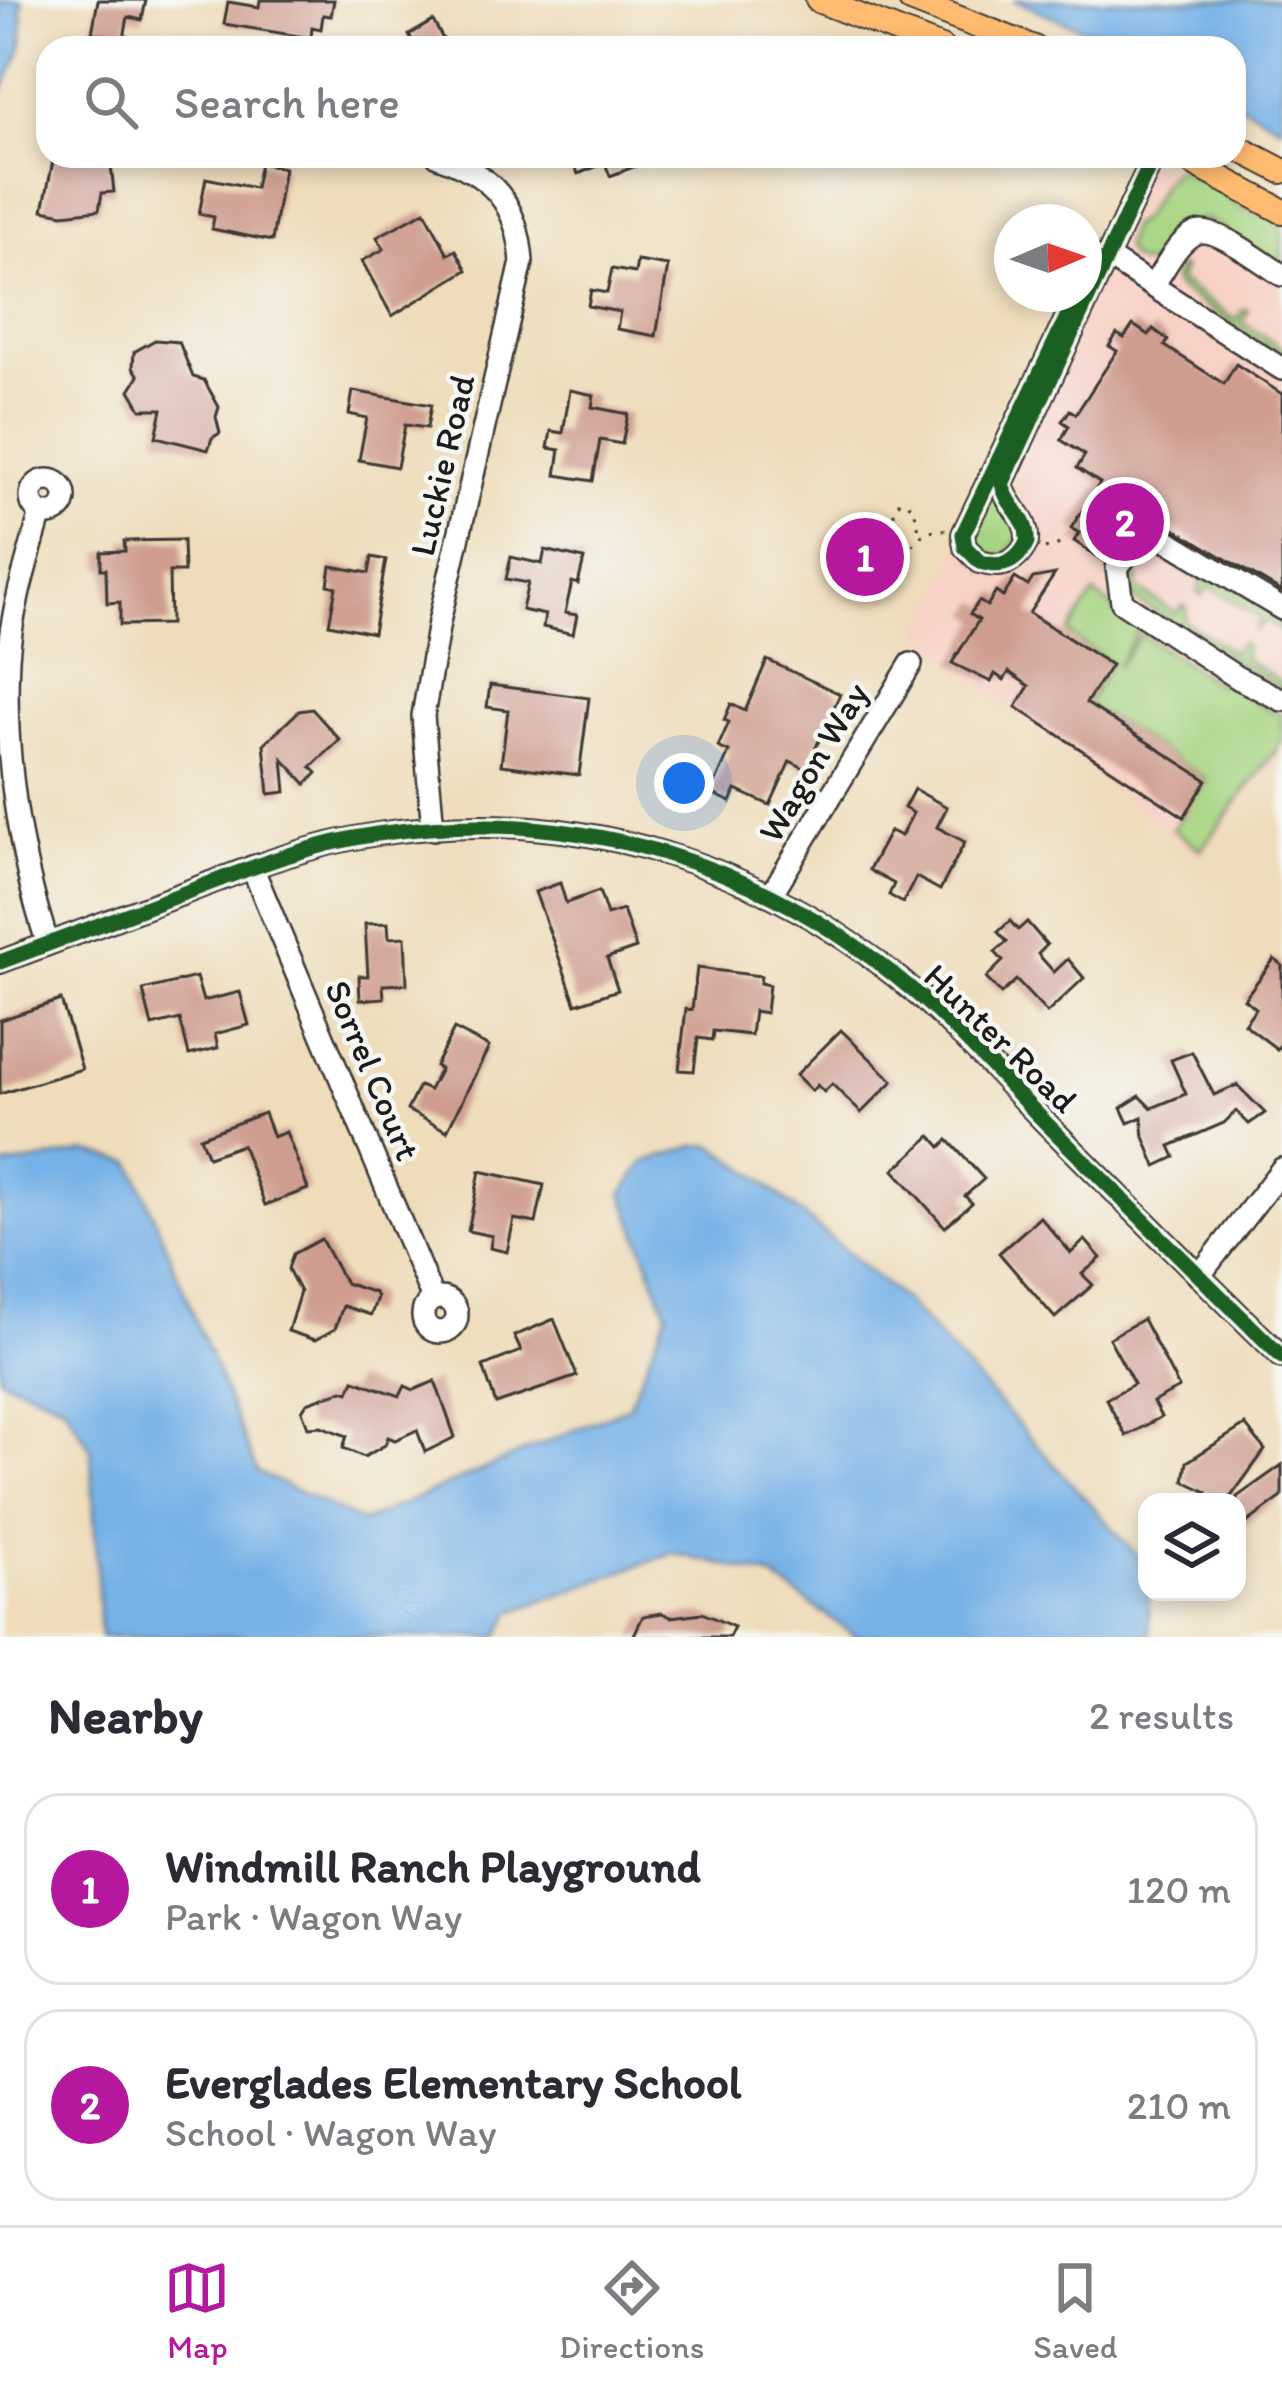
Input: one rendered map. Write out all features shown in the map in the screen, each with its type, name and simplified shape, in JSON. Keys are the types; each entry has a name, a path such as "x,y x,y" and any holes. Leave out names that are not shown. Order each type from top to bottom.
{"main road":[{"path":"818,0 910,36"},
{"path":"911,0 1003,36"},
{"path":"1246,152 1282,171"},
{"path":"1202,168 1282,211"}],"street":[{"name":"Luckie Road","path":"434,829 423,716 439,622 522,262 520,238 490,182 471,168"},
{"path":"1102,244 1137,168"},
{"path":"1102,273 1149,168"},
{"path":"1153,286 1191,234 1202,230 1225,238 1282,275"},
{"path":"1109,258 1282,368"},
{"path":"1069,312 963,534 964,547 980,562 1005,565 1028,542 1025,520 1005,497 1002,484 1083,312"},
{"path":"41,513 8,657 13,793 32,897 48,944"},
{"path":"1282,610 1165,538 1147,539 1132,547 1117,568 1123,602 1238,678 1282,700"},
{"name":"Wagon Way","path":"772,893 911,664"},
{"name":"Hunter Road","path":"0,962 304,849 378,833 527,827 593,835 702,863 772,893 826,926 916,993 1282,1357"},
{"name":"Sorrel Court","path":"252,867 433,1299"},
{"path":"1199,1276 1282,1168"}],"path":[{"path":"873,542 894,519 900,501 916,512 921,534"},
{"path":"890,563 901,567 921,534 938,529 953,532"}],"shaded area":[{"path":"1137,168 1183,172 1282,238 1282,752 1199,858 929,645 920,632 1070,312 1102,312 1102,243"}],"green space":[{"path":"1178,168 1227,190 1230,200 1252,213 1269,211 1282,220 1282,268 1205,218 1177,233 1158,261 1142,264 1130,256 1124,247 1130,227"},
{"path":"1178,268 1183,268 1179,281 1236,320 1244,309 1248,311 1242,322 1282,348 1282,357 1177,288 1173,280"},
{"path":"992,488 1022,534 1004,558 977,550 971,529"},
{"path":"848,532 895,550 881,586 834,568"},
{"path":"1145,548 1172,550 1282,621 1282,632 1267,621 1255,630 1260,618 1209,586 1202,596 1197,593 1202,580 1159,554 1153,561 1144,559"},
{"path":"1132,572 1138,578 1135,587 1176,614 1183,605 1187,608 1184,621 1233,652 1241,643 1246,647 1242,657 1282,683 1282,690 1133,598 1126,586"},
{"path":"1094,594 1140,626 1117,667 1141,634 1221,686 1225,681 1271,711 1282,713 1282,742 1201,850 1173,829 1207,780 1087,704 1111,663 1068,633"}],"water":[{"path":"0,0 22,0 22,48 0,97"},
{"path":"1013,0 1282,0 1282,127 1246,108 1246,36 1101,36"},
{"path":"713,1145 754,1174 906,1302 1138,1556 1138,1601 1148,1601 1150,1637 857,1637 771,1576 672,1553 512,1612 498,1637 100,1637 91,1449 63,1404 0,1378 0,1167 87,1152 132,1162 257,1472 362,1522 628,1407 667,1313 623,1193 644,1163 694,1146"}],"building":[{"path":"98,0 146,0 142,20 128,17 124,36 92,33"},
{"path":"260,0 334,0 331,16 323,15 321,29 312,27 311,36 224,24 228,2 259,7"},
{"path":"433,21 441,36 410,36"},
{"path":"52,168 111,168 114,192 102,193 99,210 63,214 43,210"},
{"path":"259,168 284,168 272,241 212,229 214,217 199,214 206,178 255,188"},
{"path":"607,168 631,168 610,176"},
{"path":"425,211 448,254 456,250 467,270 392,316 362,261 384,249 377,237"},
{"path":"637,261 668,266 656,336 617,329 620,312 588,306 591,290 607,293 612,269 635,273"},
{"path":"1133,325 1149,335 1153,329 1168,340 1165,346 1224,384 1236,364 1282,394 1282,592 1138,507 1104,561 1074,541 1079,533 1071,528 1100,483 1077,468 1085,455 1061,440 1069,426 1062,421 1070,410 1076,414 1117,351 1109,346 1117,334 1124,338"},
{"path":"155,340 179,342 193,377 204,380 219,407 220,433 212,438 208,450 156,437 162,409 141,409 130,390 139,376 133,367 134,352"},
{"path":"570,390 594,395 592,407 628,414 622,444 600,440 593,481 556,475 560,450 548,448 551,431 563,433"},
{"path":"353,391 431,405 427,428 405,425 397,467 359,460 367,418 349,414"},
{"path":"183,540 184,572 169,572 170,624 120,625 120,602 107,603 101,552 125,551 124,541"},
{"path":"545,550 584,559 578,584 572,582 565,613 577,615 573,634 543,627 545,615 522,610 528,583 506,579 511,557 542,564"},
{"path":"372,557 386,560 373,633 329,624 336,587 328,585 331,566 369,573"},
{"path":"1055,574 1029,613 1111,665 1086,703 1207,780 1184,817 1016,707 1029,686 1009,672 1004,680 995,674 991,682 952,663 979,620 970,614 979,601 987,606 996,592 1003,597 1015,578 1028,586 1033,578"},
{"path":"767,660 840,694 806,769 790,761 770,805 736,790 731,802 711,793 729,752 718,747 729,722 724,720 731,704 745,711"},
{"path":"490,685 589,698 579,775 501,765 508,710 487,707"},
{"path":"312,709 340,740 311,767 317,773 306,784 283,759 286,792 269,794 264,744 299,711"},
{"path":"914,789 947,807 937,827 965,842 940,890 916,877 903,903 889,895 894,884 869,870 890,831 901,836 913,813 904,808"},
{"path":"560,883 566,903 599,891 607,915 623,910 636,948 607,958 618,990 576,1004 535,892"},
{"path":"1010,921 1018,930 1027,922 1047,945 1038,954 1054,972 1068,959 1084,978 1047,1013 1016,980 1001,994 986,978 1003,961 995,952 1007,942 998,932"},
{"path":"388,923 389,938 405,937 407,984 383,985 384,998 360,1000 359,976 368,976 365,924"},
{"path":"1274,959 1282,965 1282,1042 1277,1049 1244,1024 1256,1008 1244,999"},
{"path":"697,968 761,976 760,983 769,985 766,1013 754,1011 751,1035 713,1031 712,1040 698,1038 694,1071 679,1070 686,1009 692,1010"},
{"path":"196,977 203,1001 240,992 249,1025 215,1034 218,1048 189,1055 180,1019 152,1026 143,990"},
{"path":"61,1000 82,1069 0,1094 0,1020"},
{"path":"454,1029 489,1047 447,1131 407,1110 419,1086 429,1090"},
{"path":"841,1030 893,1081 861,1113 832,1084 824,1092 817,1085 812,1091 796,1075"},
{"path":"1192,1052 1214,1095 1237,1085 1265,1113 1249,1124 1236,1111 1224,1123 1170,1146 1175,1157 1156,1166 1142,1117 1128,1123 1121,1108 1140,1096 1152,1108 1186,1094 1171,1060"},
{"path":"264,1113 273,1137 286,1132 308,1189 265,1205 242,1145 208,1157 200,1137"},
{"path":"931,1136 941,1147 948,1140 984,1179 965,1196 972,1203 945,1227 894,1170"},
{"path":"480,1171 544,1185 536,1223 514,1219 507,1252 490,1248 492,1236 468,1231"},
{"path":"1040,1217 1071,1253 1085,1240 1101,1258 1082,1274 1093,1285 1055,1318 999,1253"},
{"path":"321,1239 345,1283 377,1297 371,1315 343,1306 335,1329 315,1340 288,1331 300,1292 288,1269 293,1254"},
{"path":"554,1319 577,1376 496,1404 483,1366 521,1351 514,1336"},
{"path":"1143,1319 1179,1388 1153,1402 1161,1417 1126,1436 1106,1399 1134,1384 1109,1338"},
{"path":"354,1380 400,1396 405,1386 414,1390 435,1381 455,1437 425,1452 417,1430 395,1440 388,1437 385,1445 364,1457 343,1448 347,1436 321,1426 308,1427 302,1411 307,1403 349,1392"},
{"path":"1245,1425 1265,1450 1234,1493 1207,1493 1184,1481 1187,1462"},
{"path":"1282,1465 1282,1497 1246,1523 1243,1493"},
{"path":"662,1613 671,1617 702,1613 734,1627 729,1637 633,1637 643,1616"}],"cycle path":[{"path":"1102,268 1148,168"},
{"path":"1069,312 963,534 965,547 980,562 1008,563 1027,542 1025,525 1002,484 1082,312"},
{"path":"0,962 257,866 377,834 524,827 595,836 664,853 731,877 796,909 916,993 1282,1357"}],"place":[{"name":"Everglades Elementary School","path":"1125,522"},
{"name":"Windmill Ranch Playground","path":"865,557"}]}
